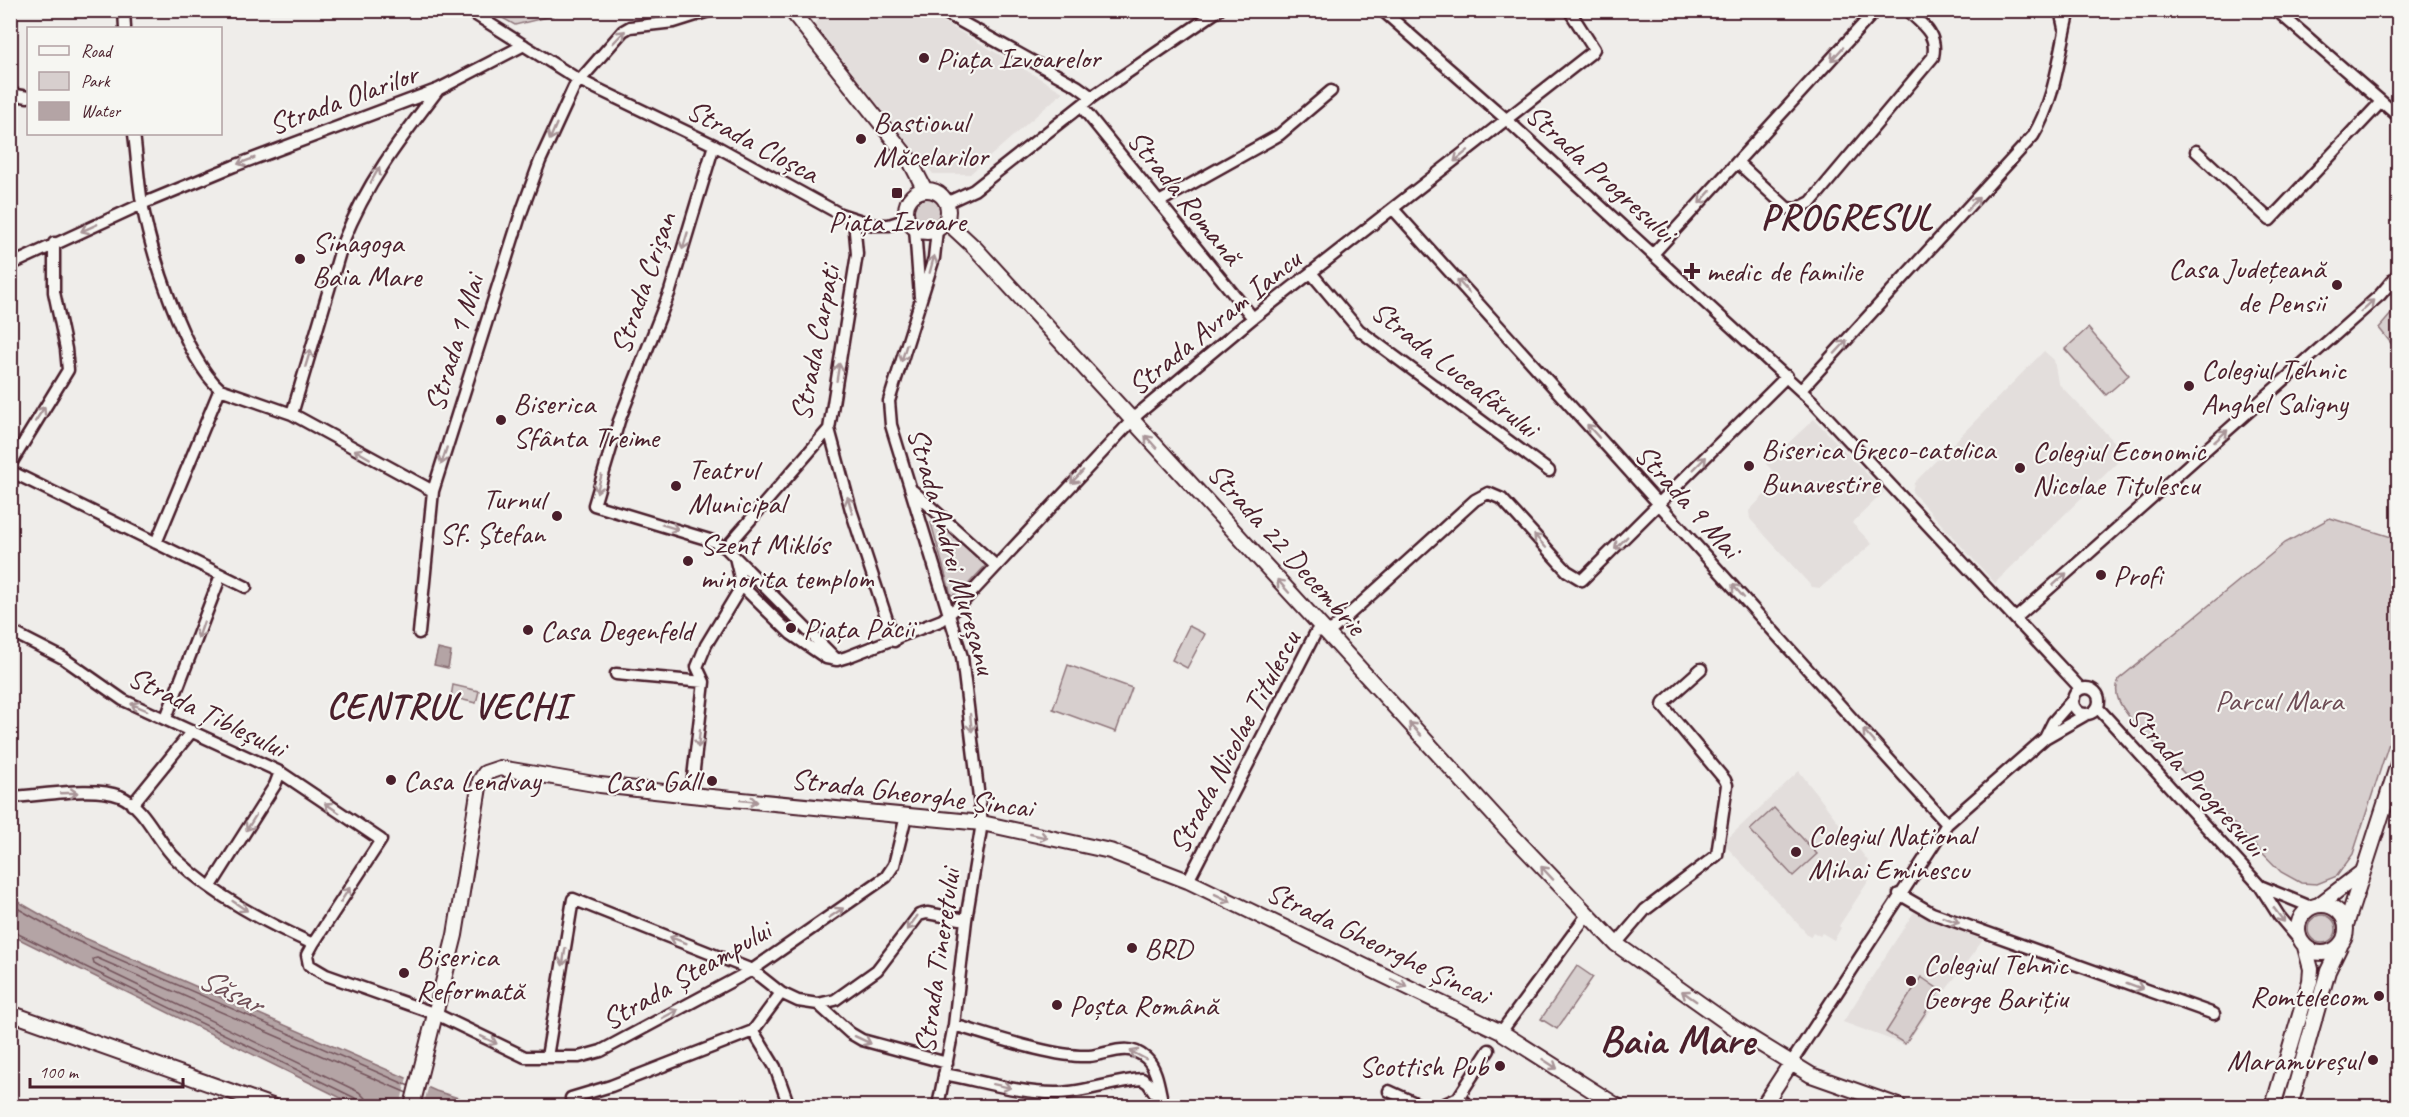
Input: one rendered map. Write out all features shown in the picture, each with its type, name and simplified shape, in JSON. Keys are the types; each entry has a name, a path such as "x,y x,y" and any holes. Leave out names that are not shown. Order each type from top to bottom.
{"main road":[{"path":"791,10 909,159 925,190"},
{"path":"805,10 805,30"},
{"path":"925,190 938,193 946,203 941,225 928,232 911,224 908,203 915,194 925,190"},
{"name":"Strada 22 Decembrie","path":"941,225 962,234 1325,632 1616,944 1737,1029 1811,1075 1899,1107"},
{"name":"Strada Gheorghe Șincai","path":"436,1014 455,935 480,781 485,773 494,769 600,785 982,823 1110,851 1188,881 1501,1032 1617,1107"},
{"path":"2290,1107 2328,971 2346,933 2346,925 2362,872 2397,772"},
{"path":"2273,1107 2307,993 2311,969 2298,922 2301,916 2362,872"},
{"path":"2316,905 2327,905 2340,912 2346,925"},
{"path":"2303,944 2319,953 2326,953 2340,946"},
{"path":"10,1013 272,1107"},
{"path":"412,1107 417,1080 436,1014"},
{"path":"1763,1107 1791,1063"}],"street":[{"path":"124,10 125,27"},
{"name":"Strada Cloșca","path":"468,10 579,80 714,145 826,207 854,220 889,225 911,224"},
{"name":"Strada 1 Mai","path":"419,633 433,492 520,216 561,112 579,80 623,31 630,27 674,22 712,10"},
{"path":"940,10 1077,86 1092,98"},
{"path":"946,203 974,190 1080,106 1219,10"},
{"name":"Strada Progresului","path":"1382,10 1507,120 1802,390 1990,594 2016,618 2077,693 2076,709 2087,714 2098,708 2100,700 2096,692 2089,688 2077,693"},
{"name":"Strada Avram Iancu","path":"816,647 825,658 837,660 894,640 950,614 1132,419 1253,318 1394,210 1594,49 1569,10"},
{"path":"1654,253 1876,10"},
{"path":"1737,162 1786,208 1797,209 1811,202 1933,57 1935,46 1933,37 1907,10"},
{"path":"2060,10 2065,32"},
{"path":"1802,390 2033,136 2043,116 2057,76 2070,10"},
{"path":"2276,10 2398,116"},
{"name":"Strada Olarilor","path":"10,265 142,204 246,161 439,90 524,45"},
{"path":"292,414 343,242 353,217 380,166 439,90"},
{"path":"1159,202 1279,135 1331,91"},
{"path":"10,94 27,97"},
{"path":"2196,152 2270,220 2381,102"},
{"name":"Strada Romană","path":"1080,106 1253,318"},
{"path":"134,135 142,204 160,270 189,346 213,383 220,389 292,414 433,492"},
{"name":"Strada Crișan","path":"714,145 670,291 619,421 594,505 713,541 726,548"},
{"name":"Strada 9 Mai","path":"1394,210 1947,824"},
{"name":"Strada Carpați","path":"726,548 829,429 857,254 854,220"},
{"name":"Strada Andrei Mureșanu","path":"911,224 920,297"},
{"name":"Strada Andrei Mureșanu","path":"941,225 934,258 889,401 891,425 950,614 966,678 982,823"},
{"path":"10,465 68,370 54,292 54,243"},
{"name":"Strada Luceafărului","path":"1312,274 1359,330 1549,471"},
{"path":"2016,618 2380,295 2398,274"},
{"path":"1659,505 1787,376"},
{"path":"156,543 220,389"},
{"path":"829,429 851,510 894,640"},
{"path":"10,471 246,587"},
{"path":"913,492 995,565"},
{"name":"Strada Nicolae Titulescu","path":"1188,881 1316,632 1333,629 1476,500 1488,493 1502,500 1567,571 1582,580 1659,505"},
{"path":"726,548 754,576 816,647"},
{"path":"735,557 742,586 816,647"},
{"path":"166,718 221,575"},
{"path":"691,795 704,682 697,667 701,655 746,579 754,576"},
{"name":"Strada Țibleșului","path":"10,631 63,658 123,700 280,772 381,840 313,944"},
{"path":"1616,944 1645,910 1705,866 1719,851 1727,785 1663,706 1664,702 1701,669"},
{"path":"616,674 704,682"},
{"path":"2045,738 2053,722 2077,693"},
{"name":"Strada Progresului","path":"2098,708 2260,886 2279,916 2303,944"},
{"path":"1791,1063 1899,894 1947,824 2045,738 2087,714"},
{"path":"132,805 192,731"},
{"path":"212,886 275,785 280,772"},
{"path":"10,796 107,793 121,796 132,805 177,860 270,924 313,944"},
{"name":"Strada Șteampului","path":"313,944 307,955 309,965 316,970 436,1014 525,1057 579,1057 601,1052 752,970 886,877 894,865 906,816"},
{"name":"Strada Tineretului","path":"938,1107 954,1025 966,920 982,823"},
{"name":"Strada Progresului","path":"2260,886 2316,905"},
{"path":"1899,894 1932,913 2214,1014"},
{"path":"547,1057 573,899 752,970 781,993 798,1001 818,1005 862,1040 1006,1087 1059,1093 1101,1088 1142,1079 1169,1106"},
{"path":"818,1005 844,995 877,970 919,915 927,913 966,920"},
{"path":"1501,1032 1587,915"},
{"path":"571,1098 611,1086 753,1031 781,993"},
{"path":"954,1025 1066,1054 1089,1056 1123,1049 1135,1052 1145,1058 1154,1069 1169,1106"},
{"path":"753,1031 775,1067 789,1107"},
{"path":"1440,1107 1458,1098 1489,1050"},
{"path":"1389,1090 1422,1107"},
{"path":"1458,1098 1470,1107"}],"shaded area":[{"name":"Piața Izvoarelor","path":"823,11 925,11 1063,92 970,174 933,174 815,25"},
{"name":"Colegiul Economic Nicolae Titulescu","path":"2044,351 2054,360 2058,383 2126,454 1995,583 1912,492 1914,483"},
{"path":"1814,419 1884,492 1852,523 1872,544 1820,588 1812,587 1750,519 1749,511 1769,490 1774,472 1766,464"},
{"name":"Colegiul Național Mihai Eminescu","path":"1799,771 1868,861 1862,875 1869,880 1839,926 1841,928 1834,940 1822,933 1820,936 1813,932 1810,937 1723,843"},
{"name":"Colegiul Tehnic George Barițiu","path":"1914,912 1983,940 1905,1045 1843,1022"}],"green space":[{"path":"490,11 572,11 515,25"},
{"path":"927,195 938,200 943,211 938,222 927,227 916,222 911,211 916,200"},
{"path":"2398,306 2398,352 2379,328"},
{"path":"2088,328 2129,375 2106,395 2065,349"},
{"name":"Parcul Mara","path":"2330,518 2398,539 2398,715 2353,854 2337,876 2317,884 2301,883 2281,872 2131,719 2121,705 2117,695 2117,685 2119,679 2285,543"},
{"path":"939,519 988,563 959,594 951,595 931,523"},
{"path":"1189,626 1205,634 1187,668 1172,660"},
{"path":"1068,665 1132,688 1116,732 1053,709"},
{"path":"453,685 479,691 476,703 451,697"},
{"path":"1774,808 1817,854 1793,876 1750,830"},
{"path":"2322,915 2332,919 2336,929 2332,939 2322,943 2312,939 2308,929 2312,919"},
{"path":"1577,966 1593,977 1557,1029 1541,1019"},
{"path":"1921,977 1940,990 1905,1044 1886,1032"}],"water":[{"path":"438,649 451,652 448,668 434,665"},
{"path":"10,897 71,932 436,1091 484,1106 360,1106 349,1102 11,935"}],"pier":[{"path":"407,1077 429,1085 423,1106 400,1106"}],"place":[{"name":"Piața Izvoarelor","path":"924,58"},
{"name":"Bastionul Măcelarilor","path":"861,139"},
{"name":"Piața Izvoare","path":"897,193"},
{"name":"Sinagoga Baia Mare","path":"300,259"},
{"name":"medic de familie","path":"1692,271"},
{"name":"Casa Județeană de Pensii","path":"2337,285"},
{"name":"Colegiul Tehnic Anghel Saligny","path":"2189,386"},
{"name":"Biserica Sfânta Treime","path":"501,420"},
{"name":"Biserica Greco-catolica Bunavestire","path":"1749,466"},
{"name":"Colegiul Economic Nicolae Titulescu","path":"2020,468"},
{"name":"Teatrul Municipal","path":"676,486"},
{"name":"Turnul Sf. Ștefan","path":"557,516"},
{"name":"Szent Miklós minorita templom","path":"688,561"},
{"name":"Profi","path":"2101,575"},
{"name":"Piața Păcii","path":"791,628"},
{"name":"Casa Degenfeld","path":"528,630"},
{"name":"Casa Lendvay","path":"391,780"},
{"name":"Casa Gáll","path":"712,781"},
{"name":"Colegiul Național Mihai Eminescu","path":"1796,852"},
{"name":"BRD","path":"1132,948"},
{"name":"Biserica Reformată","path":"404,973"},
{"name":"Colegiul Tehnic George Barițiu","path":"1911,981"},
{"name":"Romtelecom","path":"2379,996"},
{"name":"Poșta Română","path":"1057,1005"},
{"name":"Maramureșul","path":"2373,1060"},
{"name":"Scottish Pub","path":"1500,1066"}],"district":[{"name":"PROGRESUL","path":"1847,216"},
{"name":"CENTRUL VECHI","path":"448,705"},
{"name":"Baia Mare","path":"1677,1039"}],"water label":[{"name":"Săsar","path":"231,990"}]}
